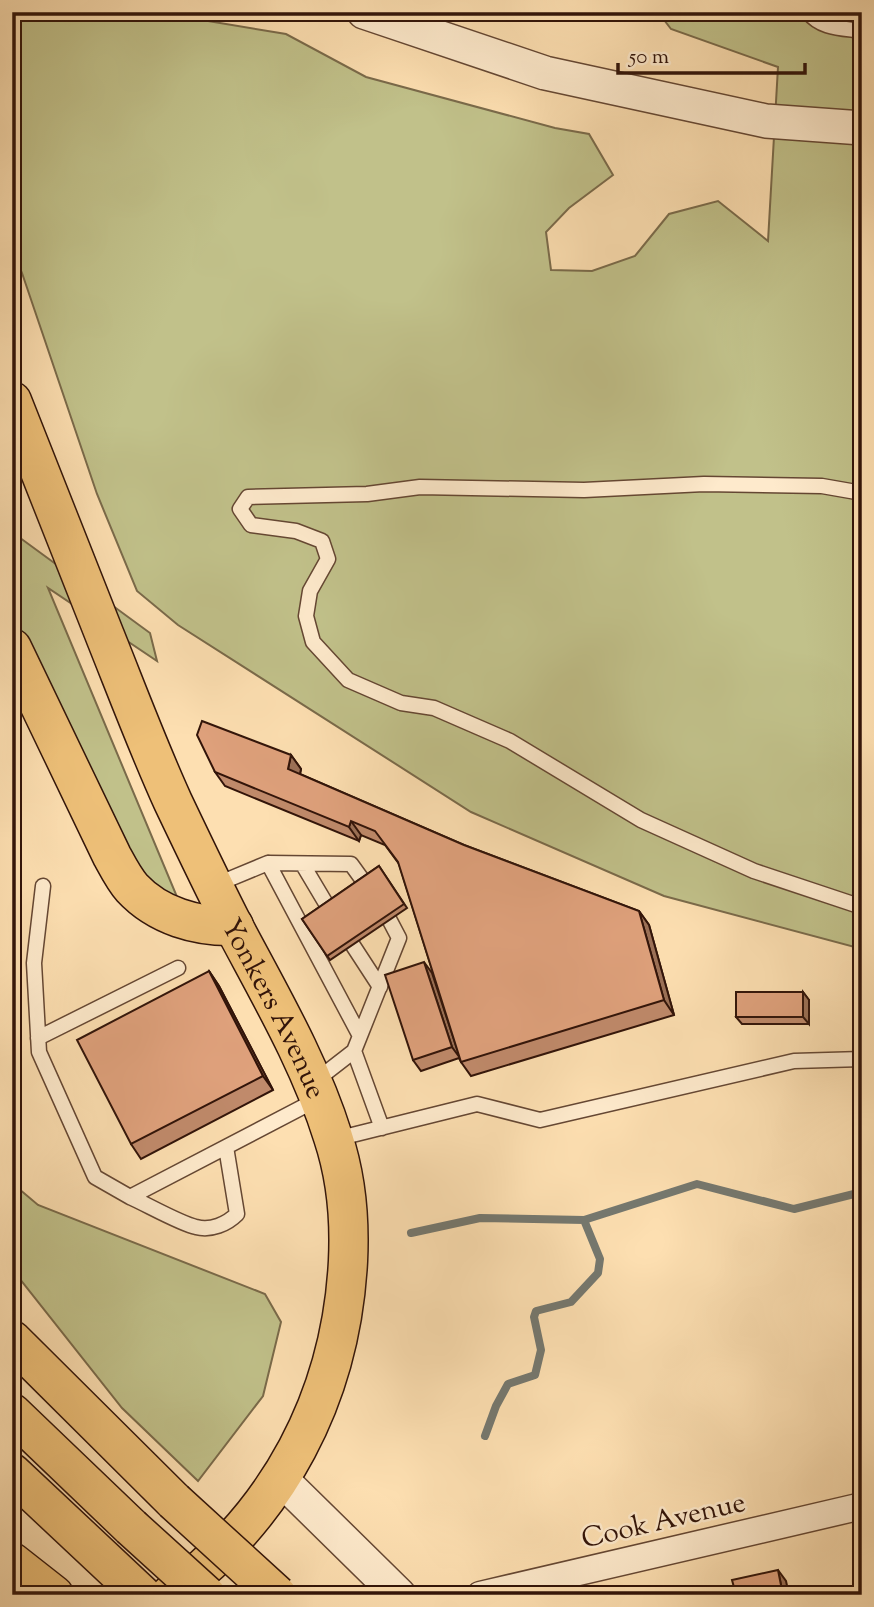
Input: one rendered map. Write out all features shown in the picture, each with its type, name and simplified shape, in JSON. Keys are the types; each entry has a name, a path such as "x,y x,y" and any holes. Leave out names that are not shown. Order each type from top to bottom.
{"main road":[{"name":"Yonkers Avenue","path":"12,401 156,763 234,926 295,1042 316,1091 334,1140 345,1191 348,1246 344,1305 325,1387 296,1454 248,1523 210,1562 170,1595"},
{"path":"12,648 112,856 132,888 146,901 183,920 234,926"},
{"path":"12,1340 174,1502 277,1595"},
{"path":"12,1413 206,1595"},
{"path":"12,1473 142,1595"},
{"path":"14,1564 54,1595"}],"street":[{"path":"364,12 545,73 766,121 862,128"},
{"path":"281,1479 399,1595"},
{"name":"Cook Avenue","path":"480,1595 862,1506"}],"lane":[{"path":"808,12 816,22 862,31"},
{"path":"862,493 822,486 704,484 584,490 421,487 367,494 248,497 240,509 251,525 296,531 322,541 328,559 310,591 306,616 313,642 348,680 401,703 434,708 510,741 641,820 754,871 862,907"},
{"path":"268,863 360,1036"},
{"path":"214,885 268,863 351,864 365,882"},
{"path":"303,865 328,907"},
{"path":"43,887 34,962 39,1052 95,1177 196,1227 215,1227 229,1222 237,1214 226,1147"},
{"path":"130,1196 226,1147 316,1091 354,1051 400,938 389,919"},
{"path":"352,944 380,987"},
{"path":"38,1038 178,968"},
{"path":"354,1051 382,1128"},
{"path":"334,1140 477,1104 540,1120 794,1061 862,1059"}],"green space":[{"path":"12,12 154,12 286,34 366,77 555,128 589,134 613,175 569,208 546,232 551,270 592,271 635,256 669,214 718,201 768,241 778,67 671,29 658,12 778,12 781,15 782,12 862,12 862,949 664,896 471,812 178,625 137,591 97,494 12,250"},
{"path":"12,532 150,633 157,661 48,588 180,904 151,893 12,624"},
{"path":"12,1183 38,1205 265,1294 281,1322 263,1396 198,1481 122,1408 12,1269"}],"building":[{"path":"202,721 291,755 288,769 464,845 639,911 664,1000 461,1062 398,862 375,831 351,821 349,827 215,772 197,735"},
{"path":"379,866 404,904 327,956 302,919"},
{"path":"424,962 452,1047 413,1060 385,975"},
{"path":"209,971 263,1076 131,1144 77,1040"},
{"path":"736,992 803,992 803,1017 736,1017"},
{"path":"778,1570 783,1595 719,1595 735,1591 732,1580"},
{"path":"862,1581 862,1595 856,1595"},
{"path":"703,1587 705,1595 667,1595"}],"waterway":[{"path":"411,1233 480,1218 584,1220 697,1184 794,1209 862,1192"},
{"path":"485,1436 508,1384 535,1375 541,1350 534,1317 536,1311 571,1302 598,1273 600,1259 584,1220"}]}
